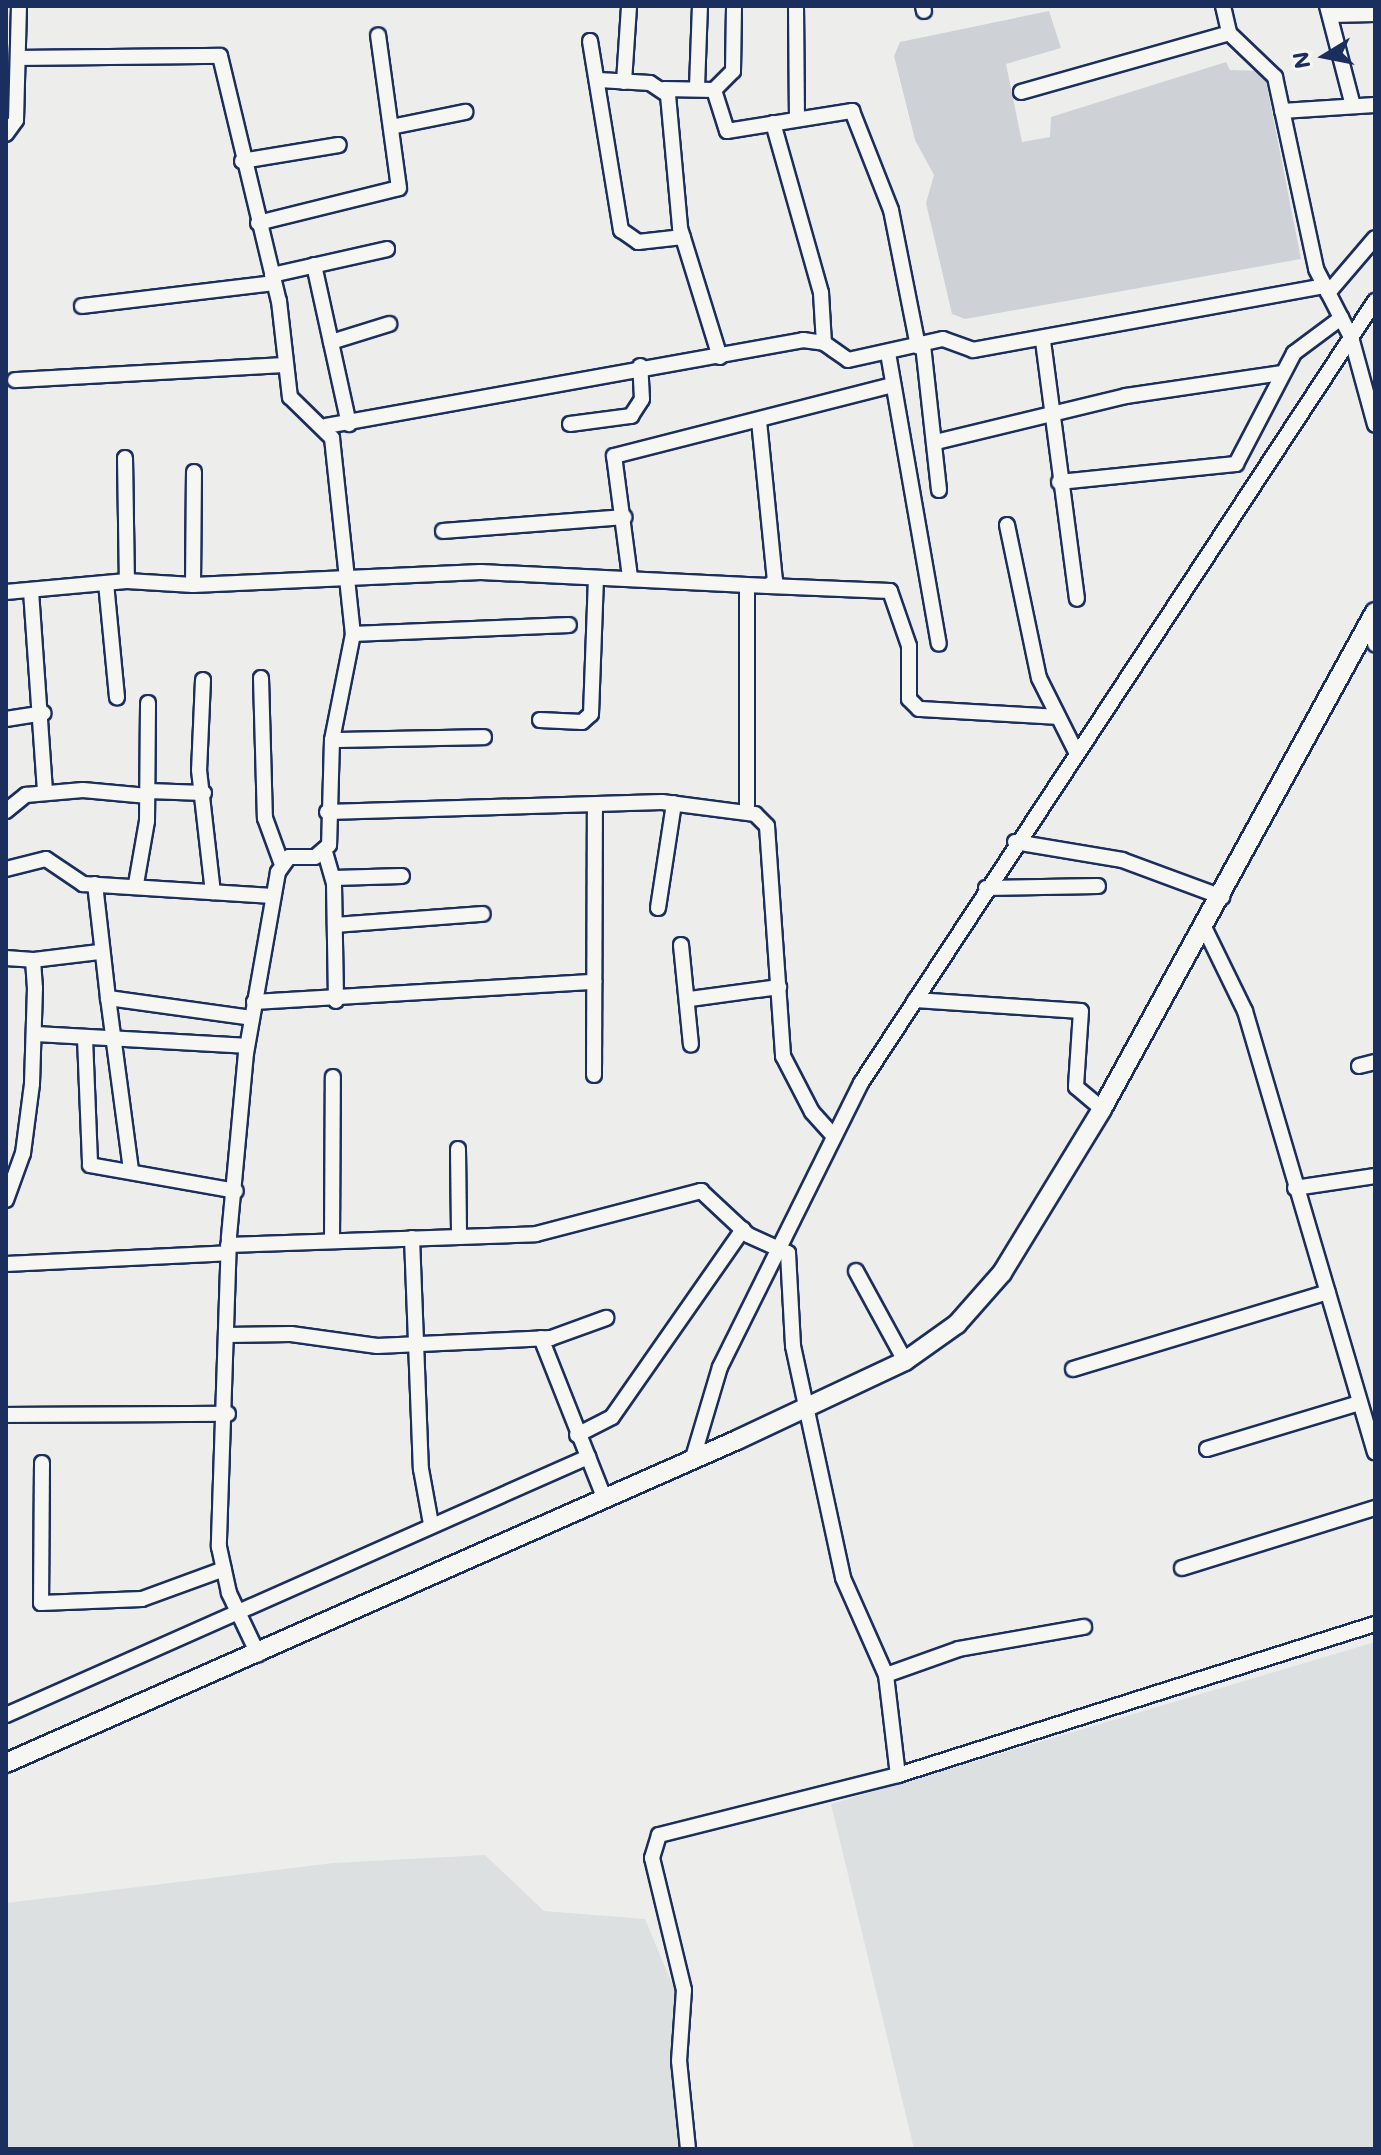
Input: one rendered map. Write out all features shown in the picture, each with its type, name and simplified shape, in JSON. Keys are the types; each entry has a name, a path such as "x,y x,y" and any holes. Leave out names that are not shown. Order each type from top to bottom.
{"main road":[{"path":"6,1763 692,1461 905,1361 957,1324 1002,1273 1102,1109 1205,929 1372,617"}],"street":[{"path":"6,134 16,120 19,6"},
{"path":"624,82 629,6"},
{"path":"697,87 700,6"},
{"path":"714,90 733,71 734,6"},
{"path":"796,6 797,119"},
{"path":"1223,6 1229,33 1275,77 1308,240 1326,289 1351,337 1375,425"},
{"path":"1353,106 1329,10 1374,18"},
{"path":"1021,92 1229,33"},
{"path":"258,223 393,193 400,182 378,35"},
{"path":"590,41 599,80 621,230 638,242 683,237"},
{"path":"16,48 220,56 242,161 273,279 282,365 297,411 326,426 640,366 824,343"},
{"path":"599,80 664,89 697,87 714,90"},
{"path":"664,89 683,237 720,357"},
{"path":"714,90 722,129 847,110 856,118 891,210 920,345 936,442 939,490"},
{"path":"1282,111 1375,105"},
{"path":"391,127 465,112"},
{"path":"773,123 821,293 824,343 841,359 888,353 943,339 973,350 1043,341 1326,289 1375,238"},
{"path":"242,161 339,145"},
{"path":"82,306 273,279 314,265 387,249"},
{"path":"314,265 349,424"},
{"path":"692,1461 720,1367 833,1135 1015,842 1375,301"},
{"path":"1059,482 1226,470 1243,456 1282,373 1301,346 1341,318"},
{"path":"331,342 389,324"},
{"path":"1043,341 1059,482 1077,599"},
{"path":"888,353 939,644"},
{"path":"15,380 282,365"},
{"path":"570,424 631,416 642,399 640,366"},
{"path":"936,442 1052,419 1140,393 1282,373"},
{"path":"630,577 614,456 893,385"},
{"path":"759,421 775,581 768,586"},
{"path":"326,426 349,580 353,634 332,740 325,852 334,878 336,1001"},
{"path":"125,458 127,581"},
{"path":"193,585 194,472"},
{"path":"443,531 624,517"},
{"path":"1007,525 1024,621 1057,717 1076,752"},
{"path":"6,592 127,581 193,585 481,572 890,591 909,646 912,706 1057,717"},
{"path":"540,720 582,722 591,714 596,578"},
{"path":"106,583 117,697"},
{"path":"747,586 747,812"},
{"path":"31,591 44,713 45,793"},
{"path":"1372,617 1375,644"},
{"path":"353,634 569,625"},
{"path":"258,1654 224,1569 219,1496 228,1414 228,1249 236,1191 247,1046 281,862 265,818 261,678"},
{"path":"203,680 204,793 213,892"},
{"path":"136,884 148,793 148,703"},
{"path":"6,719 44,713"},
{"path":"332,740 484,737"},
{"path":"6,811 26,795 45,793 204,793"},
{"path":"658,908 674,803"},
{"path":"327,812 674,803 747,812 767,826 787,1070 833,1135"},
{"path":"594,1075 595,805"},
{"path":"1015,842 1122,860 1222,897"},
{"path":"281,862 325,852"},
{"path":"6,869 46,859 71,879 95,884 136,884 273,896"},
{"path":"334,878 402,876"},
{"path":"95,884 99,952 131,1170"},
{"path":"986,888 1098,886"},
{"path":"335,925 483,914"},
{"path":"1205,929 1245,1011 1375,1452"},
{"path":"681,945 690,999 691,1045"},
{"path":"6,958 33,960 99,952"},
{"path":"6,1200 23,1153 34,1034 33,960"},
{"path":"254,1002 336,1001 594,982"},
{"path":"690,999 779,987"},
{"path":"108,998 252,1018"},
{"path":"915,1000 1081,1011 1076,1087 1102,1109"},
{"path":"34,1034 247,1046"},
{"path":"85,1038 84,1155 90,1165 236,1191"},
{"path":"1359,1066 1375,1062"},
{"path":"332,1241 333,1077"},
{"path":"458,1149 459,1237"},
{"path":"1295,1188 1375,1176"},
{"path":"6,1264 332,1241 536,1234 701,1191 743,1229 792,1259 793,1346 843,1578 886,1675 898,1775"},
{"path":"577,1435 612,1417 743,1229"},
{"path":"412,1238 415,1343 431,1524"},
{"path":"856,1271 905,1361"},
{"path":"1073,1369 1328,1292"},
{"path":"227,1335 415,1343 541,1338 581,1332 606,1318"},
{"path":"541,1338 605,1500"},
{"path":"1207,1449 1359,1403"},
{"path":"6,1415 228,1414"},
{"path":"6,1715 239,1609 588,1457"},
{"path":"42,1463 41,1603 142,1599 224,1569"},
{"path":"1182,1568 1375,1508"},
{"path":"688,2149 679,2061 684,1990 653,1840 898,1775 1375,1624"},
{"path":"886,1675 959,1649 1084,1627"}],"shaded area":[{"path":"1049,11 1061,48 1006,64 1022,142 1050,137 1051,117 1226,62 1230,70 1264,71 1301,259 965,319 952,314 926,203 934,175 915,140 894,56 900,42"},
{"path":"1375,1642 1375,2149 914,2149 831,1804"},
{"path":"485,1855 544,1911 645,1919 683,2010 687,2149 6,2149 6,1903 333,1863"}]}
